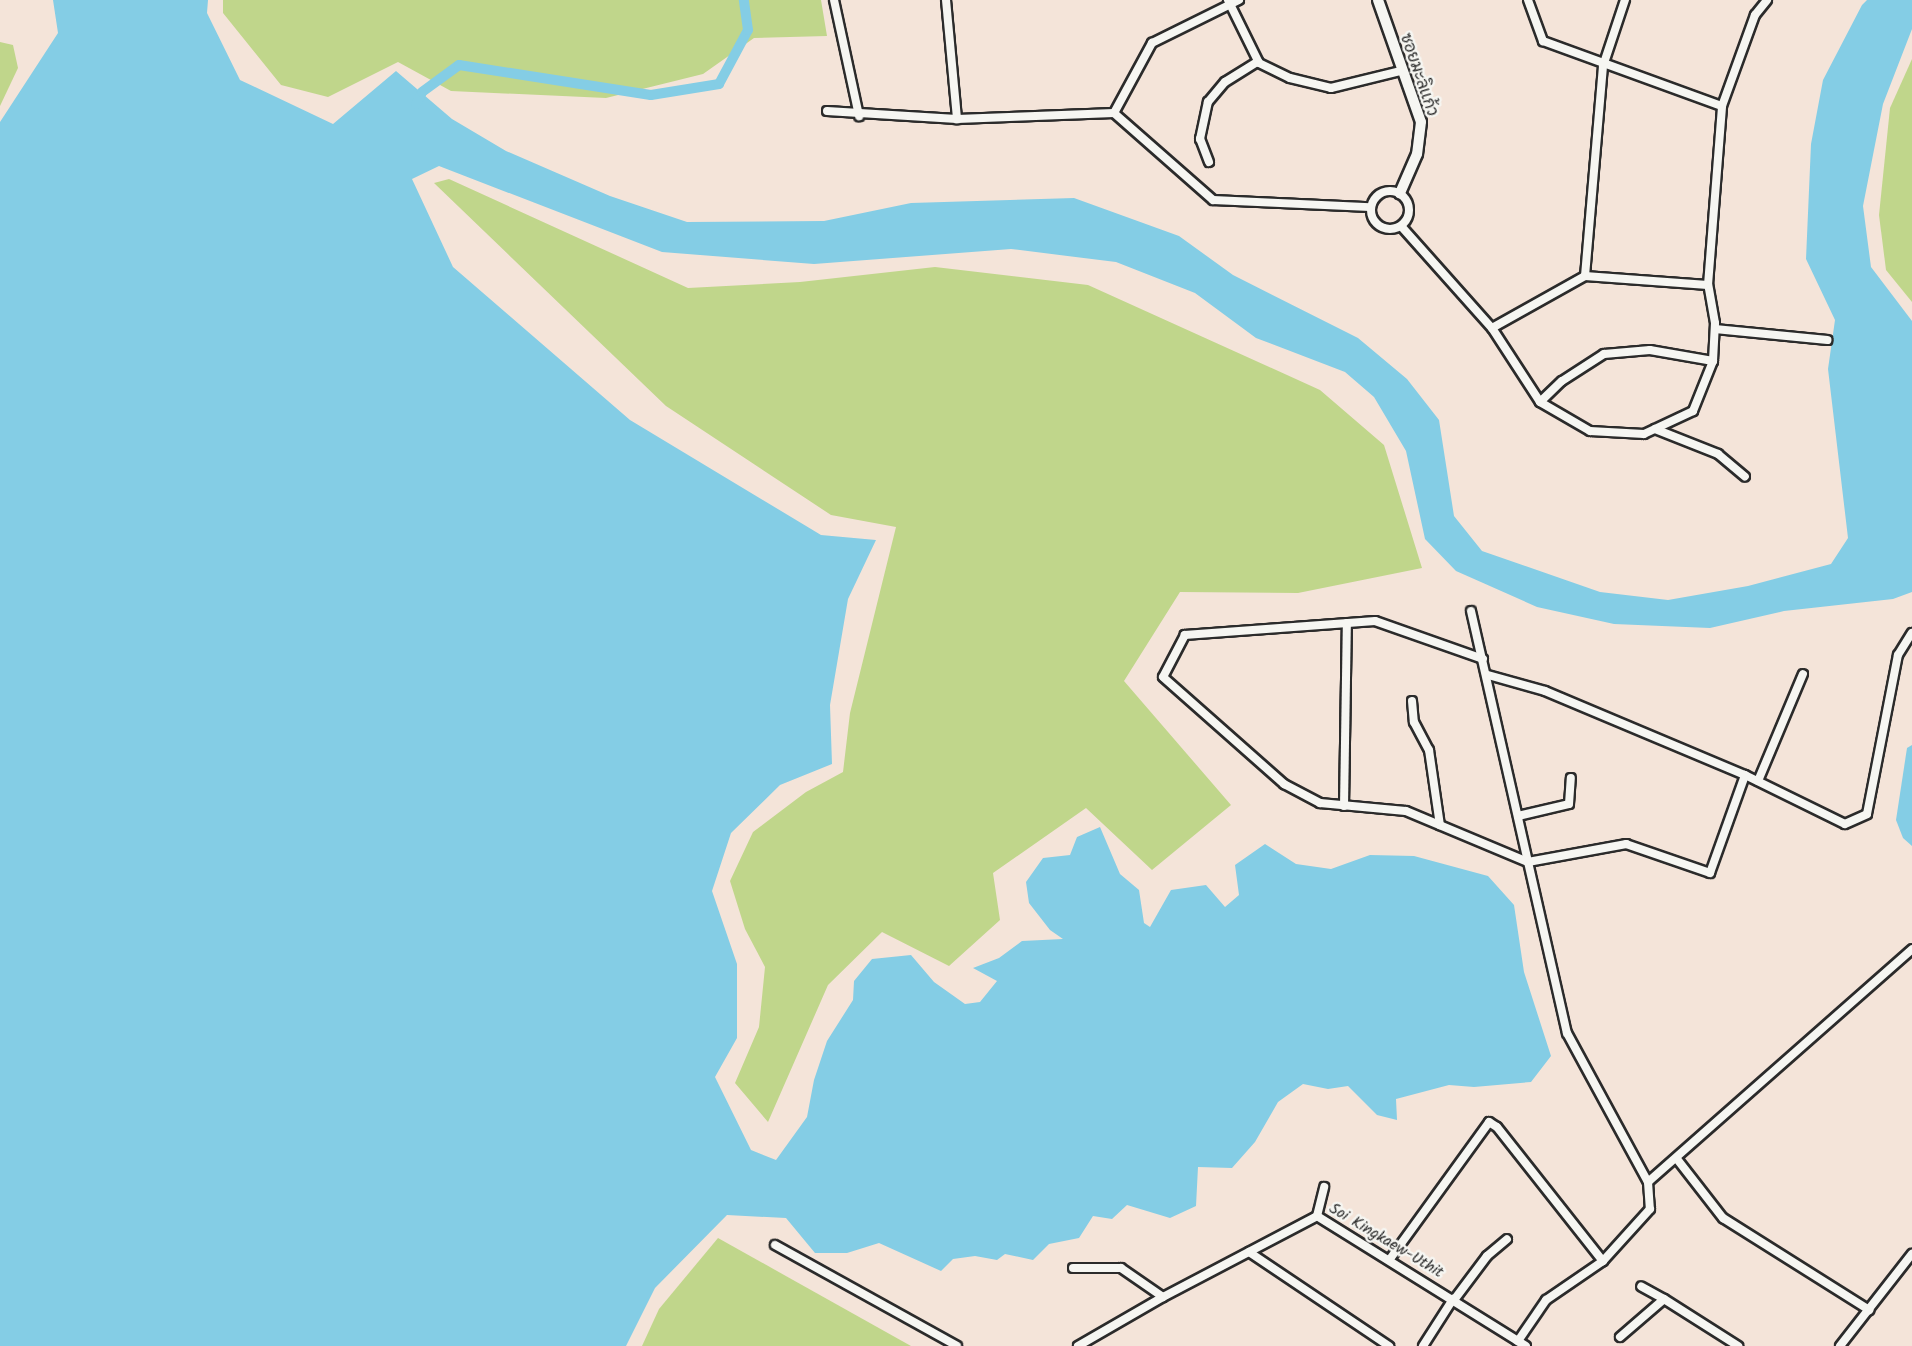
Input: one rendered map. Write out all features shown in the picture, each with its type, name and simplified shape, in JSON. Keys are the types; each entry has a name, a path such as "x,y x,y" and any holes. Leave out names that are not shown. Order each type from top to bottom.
{"street":[{"path":"834,0 859,116"},
{"path":"946,0 957,119"},
{"path":"1114,113 1152,43 1228,2 1239,0"},
{"name":"ซอยมะลิแก้ว","path":"1378,0 1400,71 1421,122 1417,154 1400,193"},
{"path":"1528,0 1543,41 1603,66 1722,106"},
{"path":"1586,276 1603,66 1625,0"},
{"path":"1401,226 1492,328 1540,402 1590,430 1644,434 1693,411 1713,361 1715,329 1708,285 1722,106 1755,15 1767,0"},
{"path":"1228,2 1258,61 1290,78 1331,88 1400,71"},
{"path":"1209,162 1200,139 1208,102 1225,82 1258,61"},
{"path":"827,111 859,116 957,119 1114,113 1213,200 1370,207"},
{"path":"1370,207 1381,192 1400,193 1409,209 1401,226"},
{"path":"1370,207 1377,225 1389,229 1401,226"},
{"path":"1492,328 1586,276 1708,285"},
{"path":"1715,329 1827,340"},
{"path":"1540,402 1585,363 1604,354 1650,350 1713,361"},
{"path":"1655,429 1718,454 1745,477"},
{"path":"1472,611 1567,1033 1648,1182 1650,1209 1602,1261 1546,1300 1522,1343"},
{"path":"1483,659 1375,621 1185,635 1163,677 1284,783 1320,803 1406,811 1528,862 1626,844 1710,873 1745,774"},
{"path":"1344,806 1347,623"},
{"path":"1488,675 1545,691 1745,774 1845,824 1868,814 1898,655 1912,633"},
{"path":"1758,780 1803,674"},
{"path":"1412,701 1414,722 1429,750 1440,825"},
{"path":"1518,816 1569,804 1570,778"},
{"path":"1648,1182 1677,1159 1912,949"},
{"path":"1390,1259 1489,1122 1497,1127 1602,1261"},
{"path":"1677,1159 1723,1218 1869,1310"},
{"path":"1317,1216 1324,1187"},
{"name":"Soi Kingkaew-Uthit","path":"1077,1346 1317,1216 1390,1259 1522,1343"},
{"path":"1423,1346 1487,1256 1507,1239"},
{"path":"776,1245 957,1346"},
{"path":"1249,1252 1389,1346"},
{"path":"1840,1346 1912,1254"},
{"path":"1073,1268 1121,1268 1163,1298"},
{"path":"1641,1286 1738,1346"},
{"path":"1620,1337 1664,1299"}],"green space":[{"path":"223,0 821,0 827,36 754,38 703,74 606,98 451,91 398,62 328,97 281,85 223,13"},
{"path":"0,42 13,45 18,68 0,106"},
{"path":"1912,59 1912,302 1886,270 1879,215 1890,108"},
{"path":"449,179 688,288 800,282 935,267 1088,285 1320,390 1384,445 1422,568 1298,593 1180,592 1124,681 1231,805 1152,870 1086,808 993,873 1000,920 949,966 882,932 828,985 768,1122 735,1083 759,1027 765,967 745,929 730,881 753,832 806,792 843,772 850,713 896,527 831,515 666,406 434,183"},
{"path":"718,1238 911,1346 642,1346 659,1309"}],"water":[{"path":"53,0 208,0 207,13 240,80 333,124 396,71 452,119 506,151 610,196 687,222 824,221 911,203 1074,198 1179,236 1233,275 1358,338 1407,379 1439,420 1454,516 1482,551 1600,592 1668,600 1748,586 1831,564 1848,538 1828,369 1835,320 1806,259 1811,144 1823,80 1862,5 1867,0 1912,0 1912,29 1883,104 1863,206 1871,267 1912,321 1912,592 1893,599 1784,611 1710,628 1614,624 1537,607 1456,571 1425,539 1406,451 1374,397 1345,372 1256,338 1195,293 1116,262 1011,249 814,264 662,252 439,166 412,179 453,267 630,420 821,535 876,540 848,599 830,705 832,764 780,785 731,833 712,891 737,964 737,1038 715,1077 751,1150 776,1160 807,1117 814,1080 827,1041 853,1000 854,981 872,959 911,955 934,982 965,1004 980,1002 997,981 973,968 999,958 1022,941 1063,939 1050,930 1029,903 1026,882 1043,858 1070,855 1077,837 1100,827 1120,874 1139,890 1144,923 1150,927 1171,890 1206,885 1225,907 1239,895 1235,865 1265,844 1296,864 1331,869 1370,855 1414,856 1488,876 1514,905 1524,972 1551,1056 1531,1082 1474,1087 1449,1085 1396,1099 1397,1120 1377,1115 1348,1086 1328,1089 1303,1084 1278,1102 1255,1142 1232,1168 1198,1167 1196,1206 1170,1218 1127,1205 1112,1219 1093,1216 1079,1238 1049,1244 1033,1260 1005,1254 997,1260 975,1256 953,1259 941,1271 879,1243 847,1253 815,1253 786,1218 727,1215 655,1288 626,1346 0,1346 0,122 58,33"},
{"path":"1912,745 1912,846 1903,838 1896,820 1907,748"}],"waterway":[{"path":"416,104 422,92 459,65 651,95 719,84 748,30 744,0"}]}
